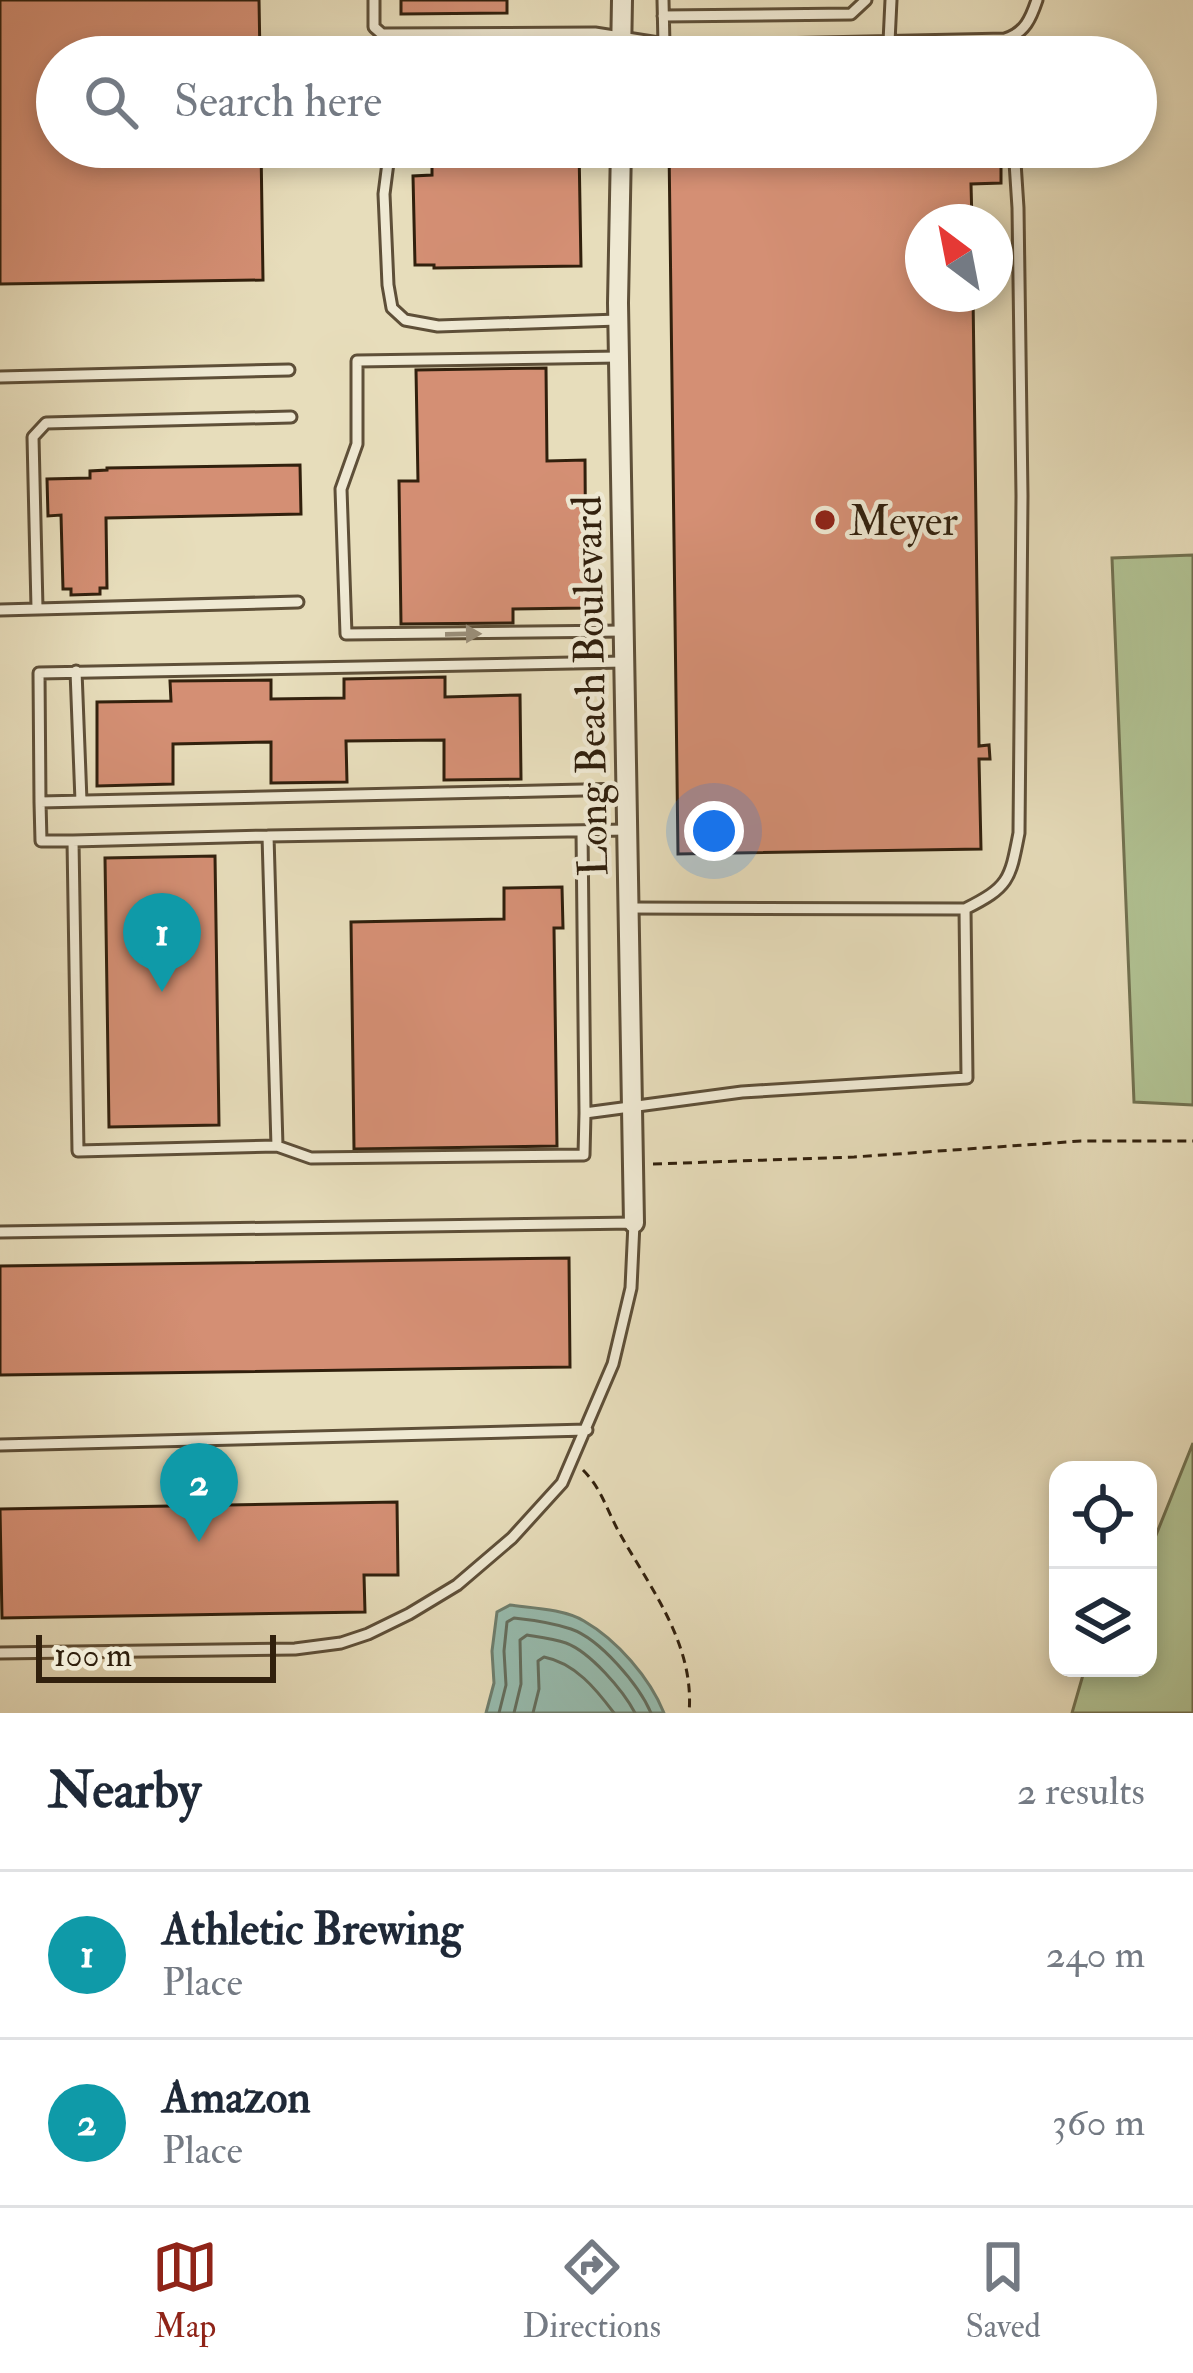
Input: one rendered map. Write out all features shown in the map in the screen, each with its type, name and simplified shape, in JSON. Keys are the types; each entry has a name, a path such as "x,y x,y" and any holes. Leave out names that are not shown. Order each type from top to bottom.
{"street":[{"path":"621,36 622,0"},
{"name":"Long Beach Boulevard","path":"621,168 619,357 634,1223"}],"lane":[{"path":"374,0 374,27 382,34 600,36"},
{"path":"663,0 664,36"},
{"path":"663,16 851,14 866,0"},
{"path":"890,36 891,0"},
{"path":"1012,36 1026,26 1037,0"},
{"path":"387,168 388,285 392,308 405,320 437,326 619,320"},
{"path":"629,908 965,909 990,896 1012,872 1019,833 1022,496 1015,168"},
{"path":"619,357 357,362 357,444 341,489 346,634 624,632"},
{"path":"0,377 289,370"},
{"path":"37,608 33,437 46,423 291,417"},
{"path":"0,610 298,602"},
{"path":"624,662 39,673 40,802 41,841 627,830"},
{"path":"76,671 81,801"},
{"path":"40,802 627,789"},
{"path":"73,841 78,1151 277,1146 310,1158 584,1155 582,831"},
{"path":"268,836 277,1146"},
{"path":"585,1113 701,1095 968,1078 965,909"},
{"path":"0,1232 634,1223 632,1288 613,1364 562,1483 512,1538 457,1585 409,1614 341,1643 295,1649 0,1653"},
{"path":"0,1445 587,1430"}],"path":[{"path":"633,1164 854,1157 1081,1141 1193,1141"},
{"path":"570,1466 584,1470 603,1494 618,1532 655,1590 686,1667 689,1713"}],"green space":[{"path":"1193,555 1193,1105 1134,1102 1112,558"},
{"path":"1193,1443 1193,1713 1072,1713 1082,1677 1157,1677 1157,1533"}],"water":[{"path":"510,1605 567,1614 596,1629 641,1674 664,1713 486,1713 494,1683 497,1612"}],"building":[{"path":"0,0 259,0 260,36 36,36 36,168 261,168 263,280 0,284"},
{"path":"401,0 507,0 507,13 401,14"},
{"path":"432,168 579,168 581,266 415,265 413,176 432,175"},
{"name":"Meyer","path":"669,168 1001,168 1001,183 971,184 972,204 905,204 905,312 973,312 979,746 989,745 990,759 979,759 981,849 678,854"},
{"path":"546,368 547,461 585,460 586,608 513,609 513,623 401,624 399,481 418,481 416,370"},
{"path":"300,465 301,514 106,518 107,588 100,588 100,594 71,595 71,589 63,589 61,515 48,516 47,479 90,478 90,471 107,468"},
{"path":"445,677 445,697 520,695 521,779 444,780 444,740 346,741 347,782 271,783 271,742 173,744 173,784 97,786 97,702 171,701 170,681 271,680 271,699 344,698 344,679"},
{"path":"215,856 219,1125 109,1127 105,858"},
{"path":"562,887 563,928 554,928 557,1146 354,1149 351,922 504,919 504,888"},
{"path":"569,1258 570,1367 0,1375 0,1266"},
{"path":"397,1502 398,1575 364,1575 365,1612 2,1618 0,1509"}],"place":[{"name":"Meyer","path":"825,520"},
{"name":"Athletic Brewing","path":"162,992"},
{"name":"Amazon","path":"199,1542"}]}
